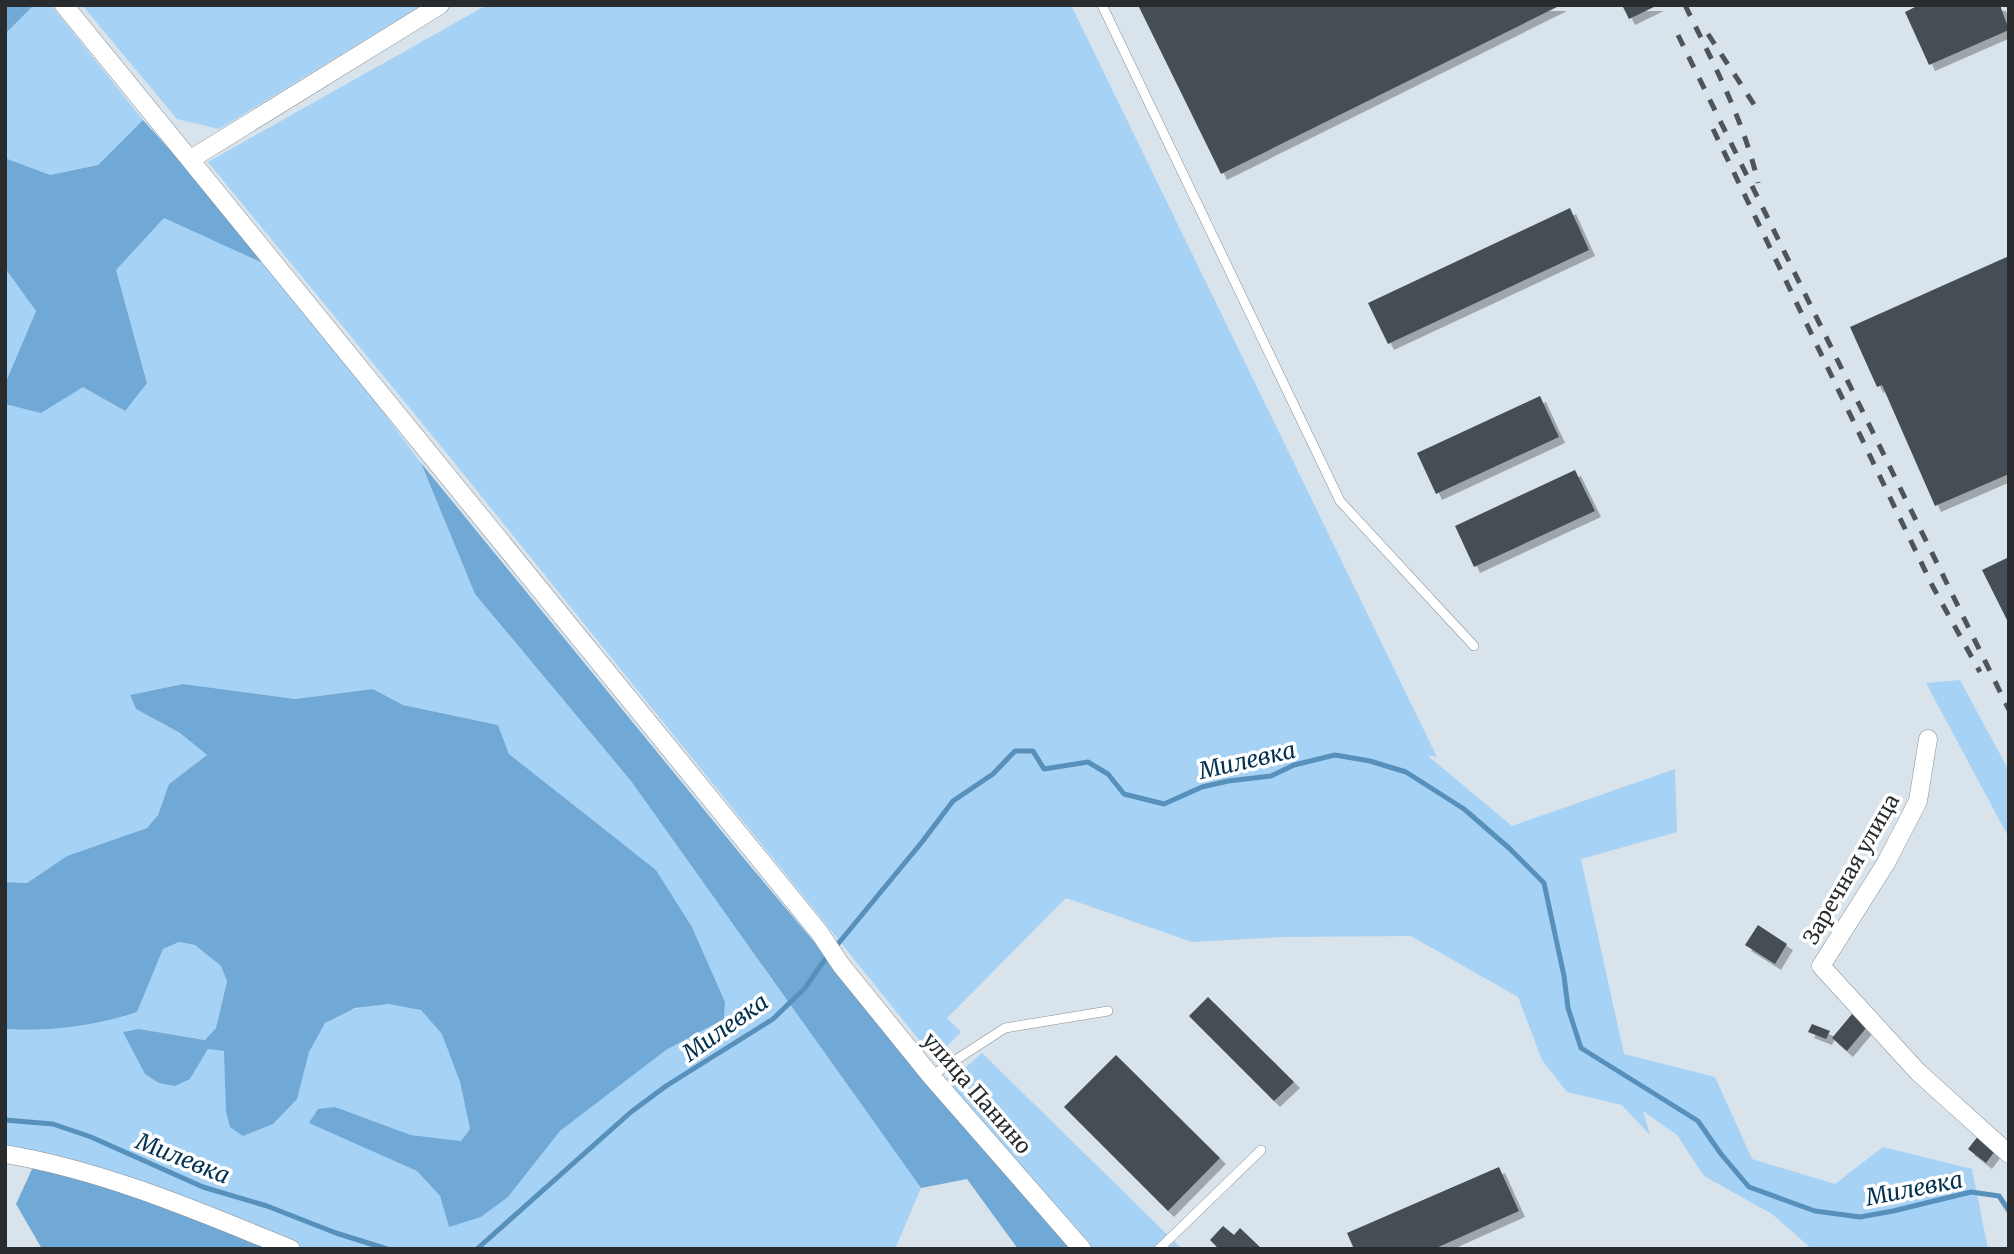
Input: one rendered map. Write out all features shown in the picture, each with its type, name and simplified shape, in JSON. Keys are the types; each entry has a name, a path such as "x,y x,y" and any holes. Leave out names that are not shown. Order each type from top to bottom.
{"street":[{"name":"улица Панино","path":"64,5 819,932 841,965 931,1076 1082,1249"},
{"path":"191,159 440,5"},
{"name":"Заречная улица","path":"1928,739 1918,801 1886,863 1821,966 1918,1072 2009,1154"},
{"path":"5,1154 55,1162 163,1197 291,1249"}],"lane":[{"path":"1102,5 1340,500 1474,646"},
{"path":"931,1076 1005,1028 1108,1011"},
{"path":"1159,1249 1261,1150"}],"shaded area":[{"path":"5,5 34,5 5,34"},
{"path":"34,5 51,5 143,120 98,165 50,175 5,158 5,34"},
{"path":"82,5 422,5 219,129 177,119"},
{"path":"487,5 1071,5 1437,757 1427,755 1512,826 1675,769 1677,832 1581,859 1624,1054 1715,1077 1752,1159 1835,1184 1883,1147 1972,1169 1988,1249 1812,1249 1772,1214 1704,1176 1677,1135 1643,1111 1650,1135 1622,1105 1567,1092 1542,1060 1518,997 1411,936 1284,937 1192,942 1066,898 947,1018 961,1032 939,1054 928,1051 445,451 208,162"},
{"path":"143,120 278,270 164,218 116,270 147,383 125,411 83,387 41,413 5,404 5,384 36,311 5,268 5,158 50,175 98,165"},
{"path":"164,218 278,270 421,463 475,594 631,781 921,1188 895,1249 295,1249 5,1152 5,1029 72,1027 137,1012 163,949 179,942 195,945 221,966 227,980 216,1028 206,1040 139,1029 190,1079 208,1049 225,1051 227,1112 296,1099 314,1041 325,1024 344,1012 386,1004 413,1007 427,1015 445,1040 459,1078 470,1129 461,1141 411,1135 335,1107 309,1122 417,1171 440,1196 449,1226 481,1217 508,1197 560,1131 666,1050 724,1019 725,1002 692,927 656,870 509,754 498,725 403,705 373,689 295,699 183,684 130,695 136,709 180,733 207,755 169,784 158,815 147,828 67,856 27,883 5,882 5,404 41,412 83,386 124,411 147,382 116,270"},
{"path":"5,268 36,311 5,384"},
{"path":"421,463 746,861 1073,1249 1018,1249 967,1179 921,1188 631,781 475,594"},
{"path":"1960,680 2009,771 2009,838 1926,683"},
{"path":"183,684 295,699 373,689 403,705 498,725 509,754 656,870 692,927 725,1002 724,1019 666,1050 560,1131 508,1197 481,1217 449,1227 440,1196 417,1171 309,1123 318,1109 335,1107 411,1135 461,1141 470,1129 460,1082 442,1034 421,1010 389,1004 355,1008 325,1023 309,1052 297,1099 273,1124 243,1136 230,1127 226,1112 224,1051 208,1049 190,1079 175,1086 159,1083 145,1074 123,1032 139,1029 205,1040 216,1028 227,981 221,966 195,945 179,942 163,949 137,1012 72,1027 5,1029 5,882 27,883 67,856 147,828 158,815 169,784 207,755 180,733 136,709 130,695"},
{"path":"982,1053 1182,1249 1073,1249 930,1082 955,1077"},
{"path":"38,1156 293,1249 42,1249 16,1204"}],"building":[{"path":"1138,5 1561,5 1221,174"},
{"path":"1622,5 1658,5 1629,19"},
{"path":"1919,5 2000,5 2009,30 1929,65 1905,12"},
{"path":"1570,208 1589,250 1388,344 1368,303"},
{"path":"2009,256 2009,474 1935,506 1882,385 1877,387 1850,327"},
{"path":"1540,396 1559,437 1436,494 1417,453"},
{"path":"1575,470 1595,511 1474,567 1455,526"},
{"path":"2009,557 2009,624 1982,570"},
{"path":"1758,925 1787,944 1775,964 1745,945"},
{"path":"1208,997 1294,1082 1274,1101 1189,1016"},
{"path":"1852,1014 1867,1027 1847,1051 1832,1038"},
{"path":"1812,1024 1830,1031 1826,1039 1808,1032"},
{"path":"1116,1055 1220,1158 1168,1211 1064,1107"},
{"path":"1982,1131 1995,1151 1986,1163 1968,1149"},
{"path":"1499,1167 1519,1211 1434,1249 1354,1249 1347,1233"},
{"path":"1223,1226 1234,1235 1240,1228 1262,1249 1219,1249 1210,1240"}],"waterway":[{"name":"Милевка","path":"477,1249 631,1112 666,1086 773,1019 805,988 953,801 993,774 1015,751 1033,751 1044,769 1088,762 1108,774 1124,794 1164,804 1202,787 1271,776 1294,765 1335,755 1370,761 1406,772 1464,809 1544,883 1564,976 1568,1008 1581,1048 1698,1121 1749,1187 1815,1211 1860,1217 1971,1192 1999,1196 2009,1211"},
{"name":"Милевка","path":"5,1120 53,1124 91,1137 203,1187 267,1206 336,1233 387,1249"}],"railway":[{"path":"1685,5 1736,114 1758,183"},
{"path":"1708,34 1759,112"},
{"path":"1678,35 2009,710"},
{"path":"1713,129 1933,587 1980,672"}]}
